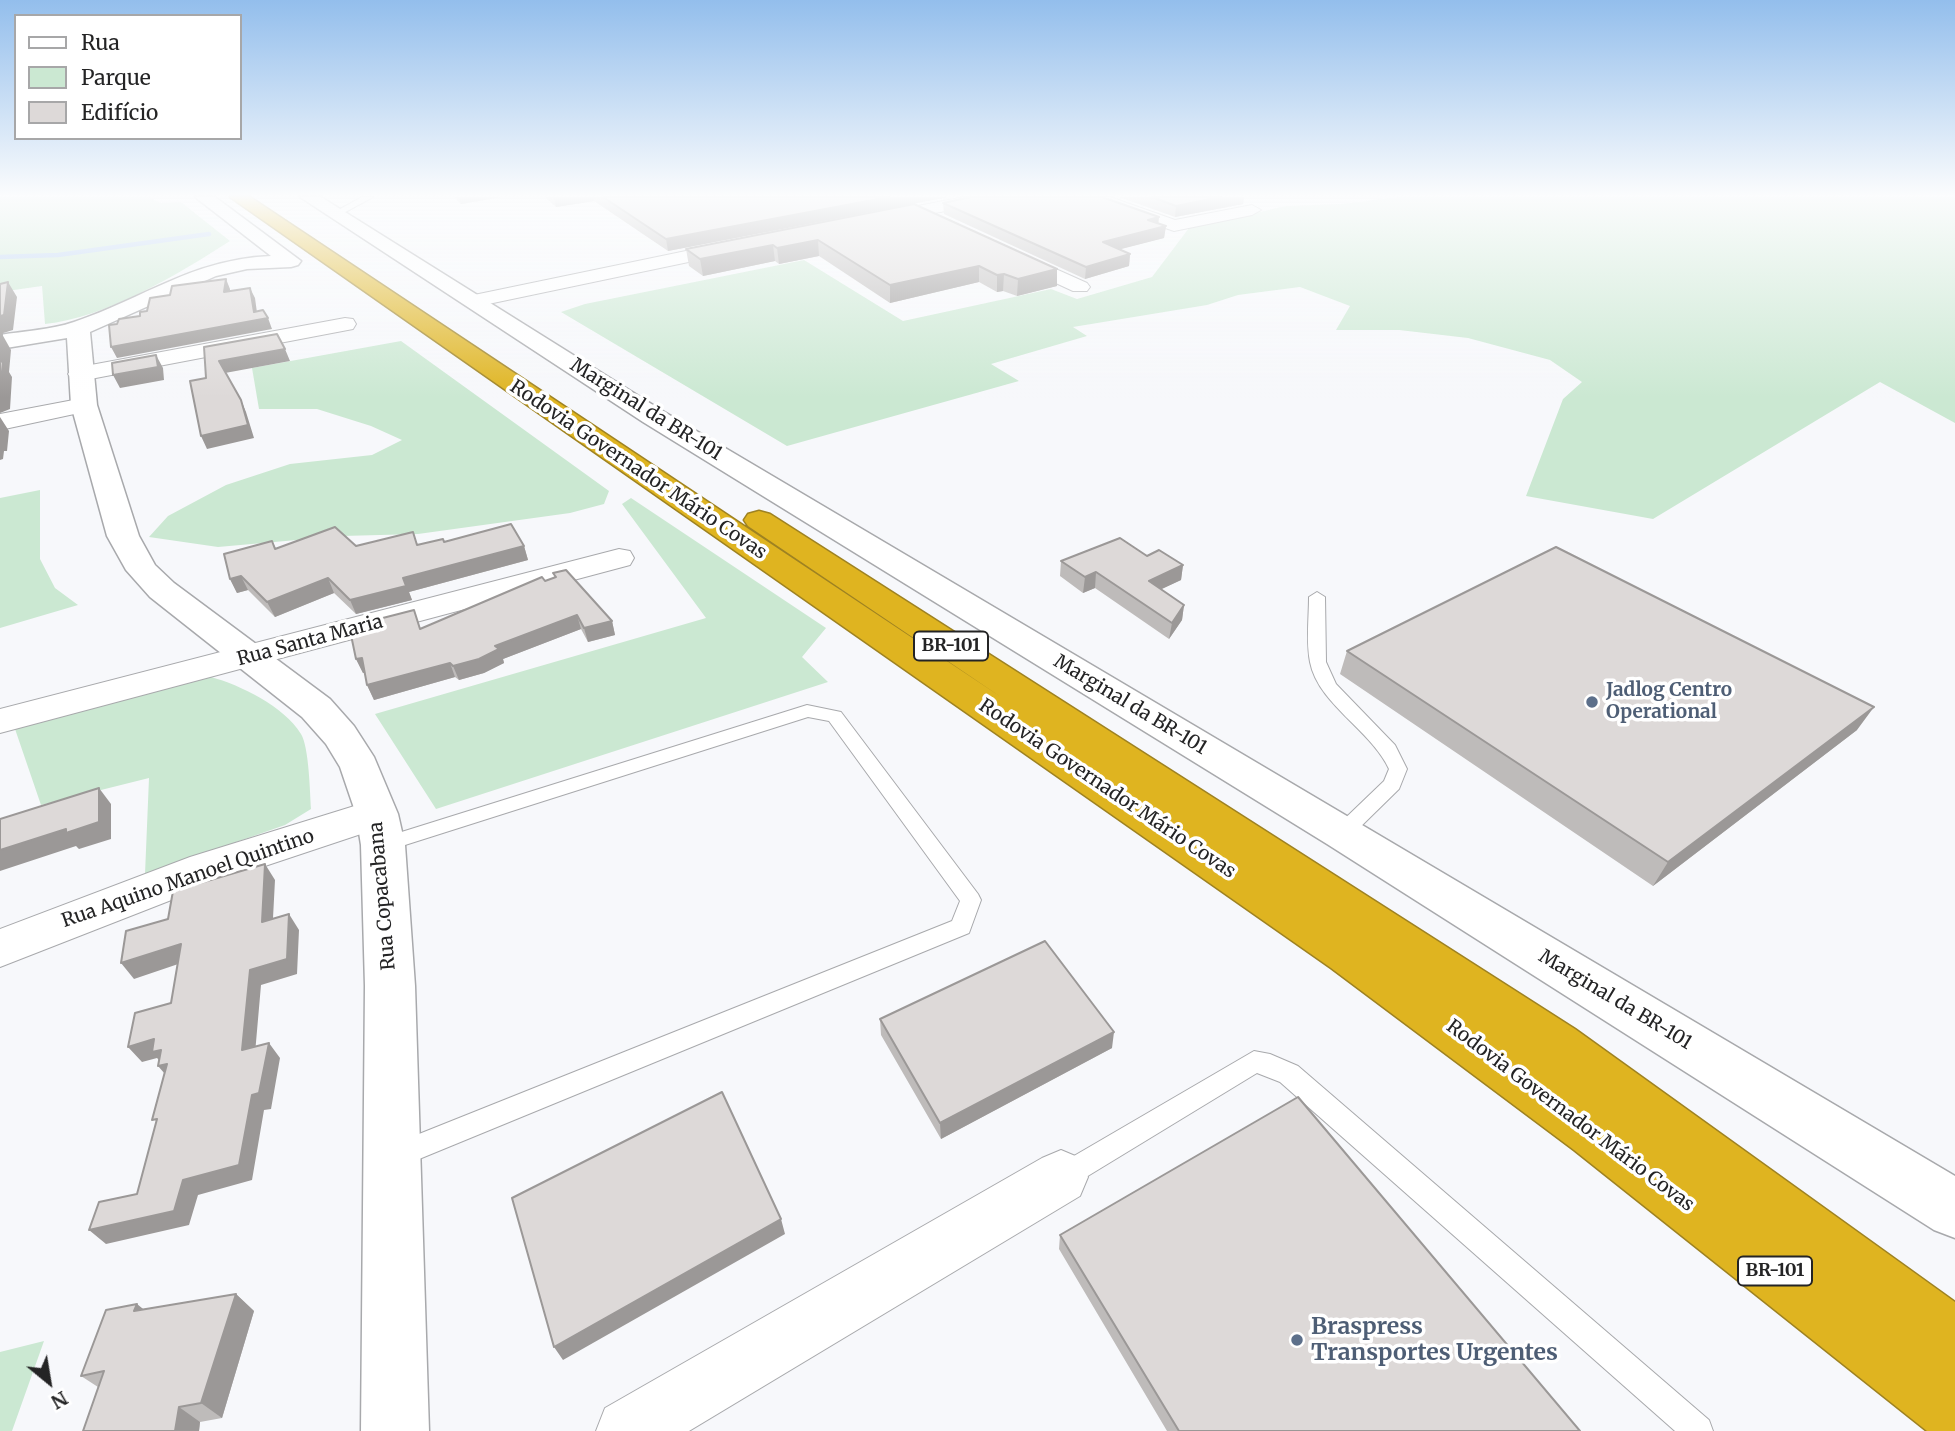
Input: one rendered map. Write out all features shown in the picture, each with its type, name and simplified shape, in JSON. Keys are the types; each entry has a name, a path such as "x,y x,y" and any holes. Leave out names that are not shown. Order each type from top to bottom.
{"highway":[{"path":"295,264 311,274"},
{"name":"Rodovia Governador Mário Covas","path":"335,264 1370,970 1594,1132 1955,1411"},
{"name":"Rodovia Governador Mário Covas","path":"367,264 1557,1045 1955,1340"},
{"path":"342,294 467,354"}],"main road":[{"path":"176,284 208,264"},
{"path":"0,342 78,329 176,284 228,266 246,264"},
{"name":"Marginal da BR-101","path":"414,264 652,416 1342,833 1955,1209"},
{"name":"Rua Copacabana","path":"78,329 82,390 123,536 142,570 170,597 316,708 340,734 360,767 380,830 390,986 395,1431"}],"street":[{"path":"474,301 653,264"},
{"path":"1032,264 1080,286"},
{"path":"0,422 82,390 345,324"},
{"name":"Rua Santa Maria","path":"0,721 619,558"},
{"name":"Rua Aquino Manoel Quintino","path":"0,948 205,869 380,830"},
{"path":"628,1431 1062,1177"}],"lane":[{"path":"1317,597 1318,662 1329,687 1389,749 1398,769 1392,784 1342,833"},
{"path":"380,830 807,711 835,716 971,900 961,927 392,1157"},
{"path":"1062,1177 1254,1062 1270,1065 1289,1074 1699,1431"}],"green space":[{"path":"0,264 193,264 116,304 68,320 45,324 42,286 0,292"},
{"path":"785,264 810,264 903,321 1051,289 1077,299 1152,277 1162,264 1955,264 1955,423 1880,382 1653,519 1526,496 1563,399 1582,382 1550,360 1468,338 1399,330 1336,330 1350,306 1300,287 1238,295 1207,305 1073,327 1087,336 991,364 1019,381 787,446 561,312 585,304"},
{"path":"401,341 609,491 604,504 570,513 418,534 342,536 218,547 149,537 168,516 226,485 290,464 372,455 402,440 371,426 317,409 259,409 252,368"},
{"path":"40,490 40,559 55,588 78,605 0,628 0,498"},
{"path":"631,498 826,628 802,657 828,682 436,809 375,714 706,618 622,504"},
{"path":"211,677 235,685 273,706 284,714 301,734 309,770 311,809 285,825 145,874 149,778 41,805 15,729"},
{"path":"44,1341 12,1431 0,1431 0,1352"}],"building":[{"path":"856,264 1046,264 1057,269 1018,279 1004,274 997,275 979,266 890,285"},
{"path":"226,279 224,292 250,288 254,312 263,310 268,318 111,347 109,325 117,324 119,319 140,316 140,312 147,311 150,298 170,295 172,286"},
{"path":"8,282 4,315 0,316 0,284"},
{"path":"277,334 285,349 219,361 241,400 248,425 201,436 190,381 206,378 204,347"},
{"path":"156,355 158,367 113,375 112,363"},
{"path":"3,361 0,392 0,362"},
{"path":"511,524 524,546 403,578 406,586 350,600 328,578 267,602 241,576 230,579 224,554 272,541 275,549 335,527 356,546 413,532 417,545 443,539 444,542"},
{"path":"1120,538 1147,556 1159,550 1183,565 1149,581 1184,605 1172,623 1096,572 1085,577 1061,561"},
{"name":"Jadlog Centro Operational","path":"1556,547 1874,707 1668,862 1347,651"},
{"path":"566,570 612,621 584,628 577,615 495,646 499,649 479,659 453,666 450,663 367,685 362,658 356,659 351,635 378,628 371,621 414,610 420,629 542,577 545,581 556,577 553,573"},
{"path":"99,788 99,822 66,833 66,829 0,850 0,819"},
{"path":"265,864 262,922 289,914 287,959 250,970 242,1050 269,1043 259,1093 252,1095 239,1165 183,1180 174,1211 89,1230 99,1202 137,1194 157,1119 152,1120 167,1064 158,1066 161,1050 152,1052 154,1039 128,1047 135,1013 171,1003 181,944 121,963 126,931 168,919 173,891"},
{"path":"1045,941 1114,1032 940,1123 880,1019"},
{"path":"722,1092 781,1219 554,1347 512,1198"},
{"name":"Braspress Transportes Urgentes","path":"1298,1097 1580,1431 1179,1431 1060,1235"},
{"path":"236,1294 201,1403 179,1407 175,1431 83,1431 104,1371 81,1376 106,1310 137,1304 134,1311"}],"place":[{"name":"Jadlog Centro Operational","path":"1592,702"},
{"name":"Braspress Transportes Urgentes","path":"1297,1340"}]}
